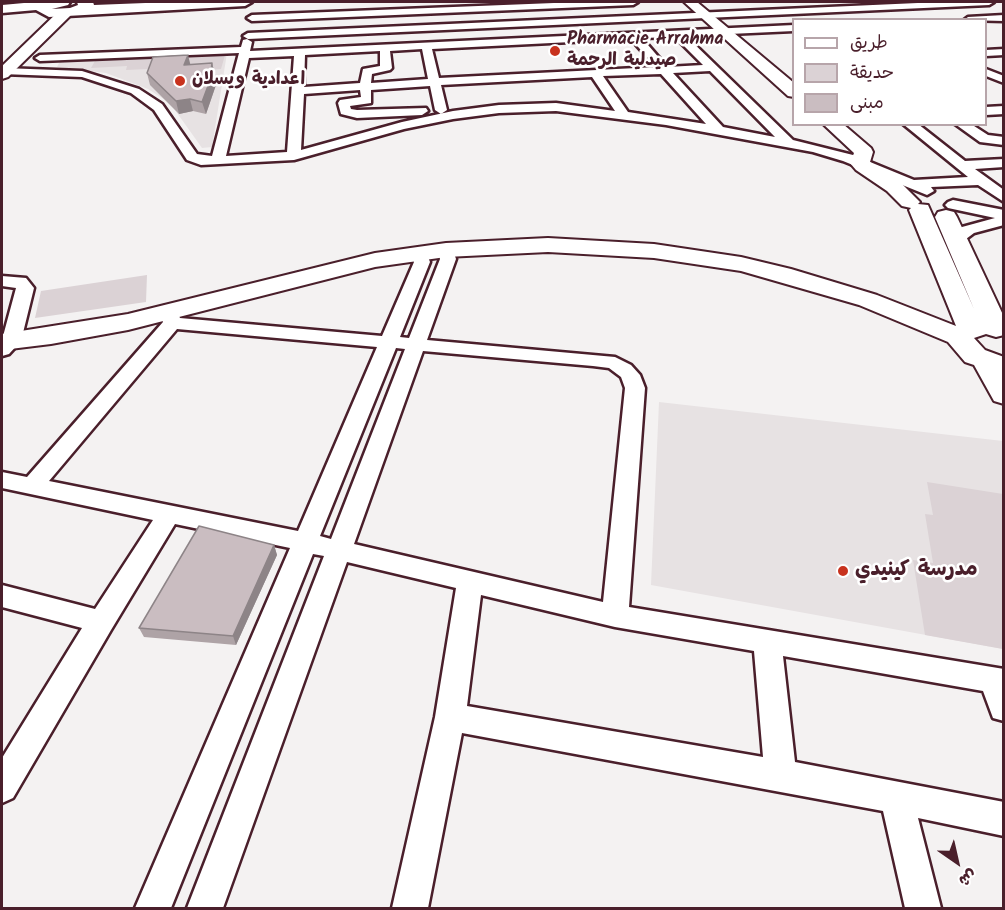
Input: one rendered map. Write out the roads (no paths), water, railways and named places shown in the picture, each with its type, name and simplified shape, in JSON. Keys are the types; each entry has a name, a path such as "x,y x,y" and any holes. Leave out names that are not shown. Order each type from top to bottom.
{"main road":[{"path":"2,10 166,2"},
{"path":"64,6 245,2"}],"street":[{"path":"250,27 633,2"},
{"path":"690,2 705,10 792,90"},
{"path":"250,27 989,2"},
{"path":"8,65 64,6"},
{"path":"218,161 254,8 265,6"},
{"path":"250,27 438,17"},
{"path":"989,18 1004,18"},
{"path":"989,18 1004,26"},
{"path":"532,51 641,48 678,34 792,28"},
{"path":"780,29 792,37"},
{"path":"728,31 792,79"},
{"path":"678,34 788,142"},
{"path":"8,65 45,66 244,52 343,54 385,48 426,46 641,48 718,130"},
{"path":"426,46 441,110"},
{"path":"354,71 386,68 385,48"},
{"path":"294,156 300,52"},
{"path":"987,53 1004,52"},
{"path":"8,65 45,66 94,76 135,91 158,107 192,157 201,161 294,156 422,121 487,92 532,86 623,114 788,142 826,151 860,163 903,194 1004,215"},
{"path":"394,112 396,104 394,101 367,100 344,103 345,111 357,114 441,110 487,92 532,86 595,73 713,68"},
{"path":"987,70 1004,68"},
{"path":"367,71 364,86 367,100"},
{"path":"987,71 1004,80"},
{"path":"595,73 623,114"},
{"path":"297,91 433,82 487,92"},
{"path":"987,111 1004,110"},
{"path":"834,126 864,152 860,163"},
{"path":"848,126 929,200 956,239 983,332"},
{"path":"912,126 998,189"},
{"path":"964,126 985,140 1004,141"},
{"path":"964,165 1004,163"},
{"path":"929,200 998,189"},
{"path":"929,200 983,332"},
{"path":"956,239 968,230 1004,220"},
{"path":"2,280 20,282 25,288 5,344 171,318 329,270 419,253 548,245 606,247 699,256 741,264 830,288 912,316 983,332"},
{"path":"204,909 448,260 446,250"},
{"path":"153,909 422,262 419,253"},
{"path":"171,318 416,345 615,363 630,375 634,388 615,616"},
{"path":"32,486 171,318"},
{"path":"983,332 966,350 995,364 1004,394"},
{"path":"2,480 170,513 339,550 615,616 998,681 1004,708"},
{"path":"2,787 101,622 170,513"},
{"path":"410,909 450,717 470,582"},
{"path":"2,596 101,622"},
{"path":"767,642 781,775"},
{"path":"450,717 781,775 1004,819"},
{"path":"896,798 923,909"}],"place":[{"name":"Pharmacie Arrahma صيدلية الرحمة","path":"555,51"},
{"name":"اعدادية ويسلان","path":"180,81"},
{"name":"مدرسة كينيدي","path":"843,571"}]}
